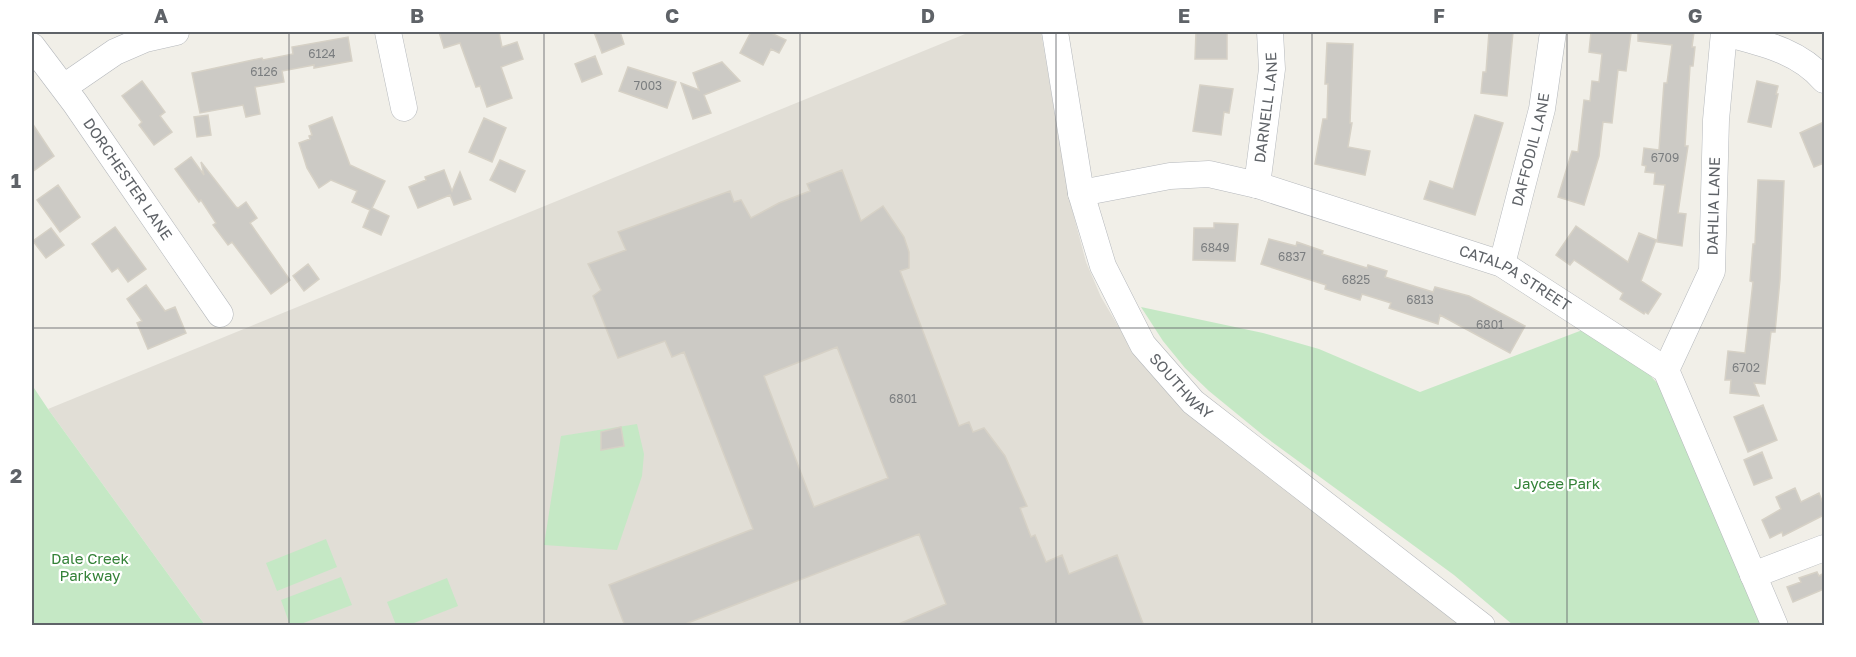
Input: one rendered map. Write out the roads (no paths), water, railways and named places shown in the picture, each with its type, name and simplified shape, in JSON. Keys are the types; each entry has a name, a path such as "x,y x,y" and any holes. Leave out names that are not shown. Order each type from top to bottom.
{"street":[{"path":"64,87 115,52 145,39 176,32"},
{"path":"388,32 404,108"},
{"name":"SOUTHWAY","path":"1055,32 1081,193 1103,266 1143,345 1193,402 1482,626"},
{"name":"DARNELL LANE","path":"1257,185 1272,69 1270,32"},
{"name":"DAFFODIL LANE","path":"1502,264 1542,109 1552,32"},
{"path":"1724,32 1774,46 1814,69 1824,80"},
{"name":"DAHLIA LANE","path":"1666,370 1712,271 1716,120 1724,32"},
{"name":"DORCHESTER LANE","path":"32,45 64,87 220,314"},
{"name":"CATALPA STREET","path":"1081,193 1170,176 1209,174 1257,185 1502,264 1666,370"},
{"path":"1666,370 1775,626"},
{"path":"1753,575 1824,548"}],"park label":[{"name":"Jaycee Park","path":"1557,484"},
{"name":"Dale Creek Parkway","path":"90,568"}]}
